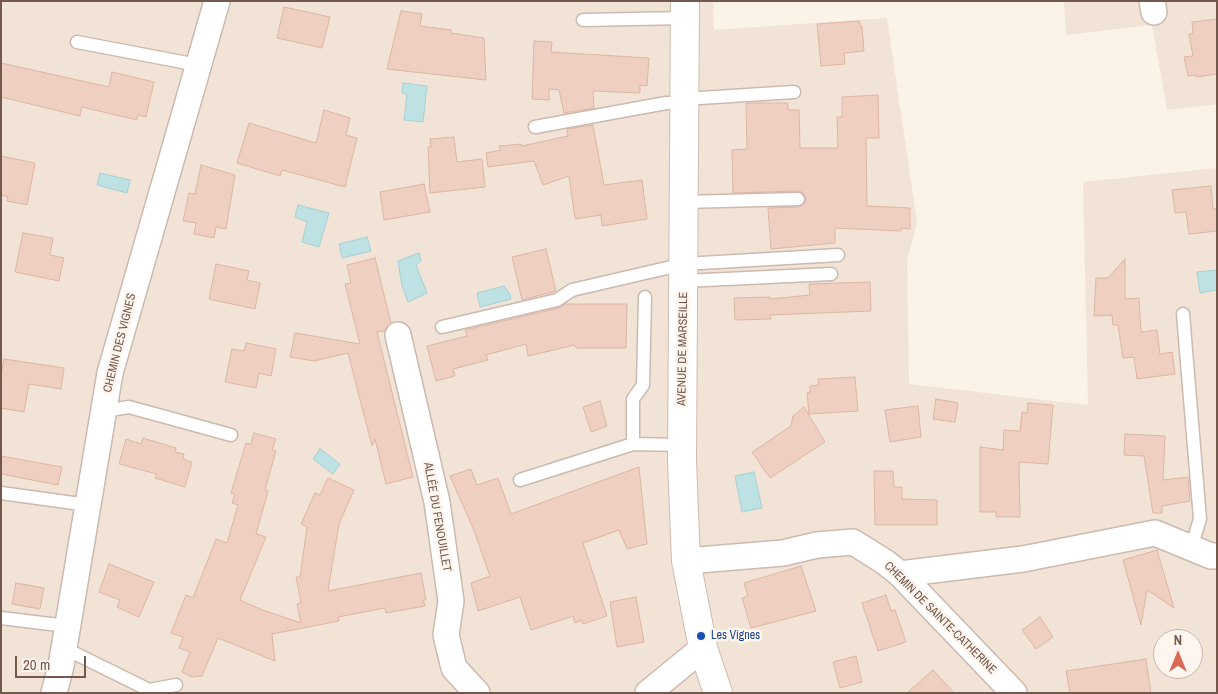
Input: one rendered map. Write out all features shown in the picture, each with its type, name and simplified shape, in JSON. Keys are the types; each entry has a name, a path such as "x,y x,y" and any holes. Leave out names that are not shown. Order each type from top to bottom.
{"street":[{"name":"CHEMIN DES VIGNES","path":"54,693 66,637 110,373 217,1"},
{"name":"AVENUE DE MARSEILLE","path":"685,10 682,202 684,272 682,445 686,561 703,648 718,693"},
{"name":"ALLÉE DU FENOUILLET","path":"398,335 437,502 451,601 446,635 454,668 477,693"},
{"path":"900,574 1023,559 1155,533 1211,556 1217,556"},
{"name":"CHEMIN DE SAINTE-CATHERINE","path":"686,561 783,553 816,546 853,542 900,574 1014,693"},
{"path":"648,693 703,648"}],"lane":[{"path":"583,20 685,10"},
{"path":"78,42 198,65"},
{"path":"535,127 666,103 794,92"},
{"path":"682,202 798,198"},
{"path":"442,327 557,300 572,290 684,272 838,255"},
{"path":"684,272 831,274"},
{"path":"633,444 633,399 643,385 645,297"},
{"path":"1183,314 1200,520 1191,548"},
{"path":"104,411 129,407 231,435"},
{"path":"520,480 633,444 682,445"},
{"path":"1,492 88,505"},
{"path":"1,618 66,637 149,690 176,685"}],"shaded area":[{"path":"1,1 713,1 714,30 887,18 917,223 907,260 909,384 1088,405 1083,182 1217,168 1217,693 1,693"},
{"path":"1064,1 1217,1 1217,104 1167,110 1152,25 1066,35"}],"water":[{"path":"403,83 427,86 423,122 404,120 407,94 402,93"},
{"path":"100,173 130,180 127,193 97,185"},
{"path":"298,205 329,213 319,247 302,242 307,222 295,217"},
{"path":"367,237 371,251 342,258 339,244"},
{"path":"419,253 421,261 416,265 427,293 408,302 402,286 398,261"},
{"path":"1217,270 1217,290 1200,293 1197,272"},
{"path":"504,286 511,299 480,307 477,293"},
{"path":"320,449 340,464 333,474 313,459"},
{"path":"754,472 762,508 742,512 735,476"}],"building":[{"path":"284,7 330,17 322,48 277,38"},
{"path":"401,11 422,14 420,26 451,30 451,33 484,38 486,80 387,69"},
{"path":"1217,19 1217,74 1196,77 1195,75 1188,76 1184,57 1193,56 1189,34 1193,33 1192,22"},
{"path":"859,21 862,26 864,51 844,53 845,64 821,66 817,24"},
{"path":"534,41 552,42 551,52 649,58 647,86 640,85 640,93 593,91 594,108 564,113 559,90 549,89 549,100 532,99"},
{"path":"1,63 109,87 112,72 154,82 146,117 138,115 137,120 82,107 80,116 1,97"},
{"path":"878,95 879,138 866,138 867,206 910,208 910,229 901,228 901,231 835,228 835,243 771,249 768,208 799,207 805,203 806,198 802,192 798,191 733,193 732,150 747,149 746,103 788,103 788,110 799,110 800,148 838,148 837,117 842,117 842,97"},
{"path":"324,110 350,118 346,135 357,138 345,187 282,170 280,176 237,163 249,123 316,143"},
{"path":"593,125 604,185 642,180 647,219 602,226 601,215 575,219 569,176 543,185 534,161 488,167 486,153 501,150 499,146 521,144 522,146 568,136 567,129"},
{"path":"454,137 457,162 482,159 485,187 430,193 428,147 431,147 430,139"},
{"path":"1,156 35,163 27,205 7,201 8,197 1,195"},
{"path":"201,165 235,175 226,229 216,227 214,238 194,234 196,223 183,221 189,193 195,194"},
{"path":"424,184 430,212 384,220 380,192"},
{"path":"1211,186 1213,209 1217,209 1217,231 1189,234 1186,212 1175,213 1172,190"},
{"path":"23,233 53,238 50,255 64,258 59,281 15,272"},
{"path":"546,249 556,291 522,300 512,257"},
{"path":"375,258 391,323 384,331 377,332 413,477 386,484 375,439 372,446 348,353 314,361 290,357 295,333 360,344 345,284 351,283 347,265"},
{"path":"1125,259 1125,299 1139,298 1141,332 1157,330 1160,354 1172,352 1175,374 1137,379 1134,357 1123,358 1118,325 1113,325 1112,315 1094,316 1096,278 1108,278"},
{"path":"216,264 249,271 247,280 260,283 255,309 209,299"},
{"path":"870,282 871,311 770,315 771,319 735,320 734,298 770,297 770,299 810,295 809,284"},
{"path":"566,304 627,304 626,348 576,348 575,345 528,356 526,344 486,355 488,360 453,369 455,376 436,381 427,346 467,336 465,330 559,308"},
{"path":"246,343 276,349 271,376 259,373 256,388 225,382 232,349 244,351"},
{"path":"4,359 64,368 61,389 29,384 24,412 1,408 1,375"},
{"path":"855,377 858,411 809,414 807,393 810,392 810,386 819,385 818,379"},
{"path":"936,399 958,403 955,422 933,419"},
{"path":"600,401 607,426 591,432 583,407"},
{"path":"1028,403 1053,405 1048,464 1019,462 1020,517 996,517 996,512 980,512 980,447 1003,450 1004,430 1020,431 1022,412 1027,413"},
{"path":"918,406 921,437 890,442 885,410"},
{"path":"804,407 825,442 770,478 752,452 791,426 793,416"},
{"path":"254,433 276,439 272,450 276,451 265,490 268,491 256,534 266,537 240,600 301,623 297,604 301,603 296,577 300,577 307,527 301,524 315,493 320,495 328,478 354,490 339,524 328,591 421,573 426,600 423,600 425,606 386,613 385,608 338,617 339,621 272,634 275,661 218,638 202,676 192,677 182,672 190,652 179,648 183,637 171,633 186,595 193,598 216,539 227,543 238,505 232,503 235,494 231,493 246,443 251,444"},
{"path":"1125,434 1165,436 1163,480 1188,477 1190,501 1162,506 1162,513 1153,513 1144,456 1124,455"},
{"path":"143,438 176,448 175,452 184,454 183,459 192,462 185,487 155,478 157,474 119,464 126,439 141,444"},
{"path":"1,456 62,467 58,485 1,474"},
{"path":"639,467 647,544 627,549 619,530 583,543 607,616 583,624 582,620 575,623 573,616 531,630 520,597 478,611 471,583 490,576 473,528 450,476 471,469 477,485 498,478 511,514"},
{"path":"874,471 893,471 894,487 902,487 902,499 937,500 937,525 875,525"},
{"path":"1157,550 1174,608 1147,590 1141,625 1123,560"},
{"path":"109,564 154,582 139,617 117,607 120,600 99,592"},
{"path":"801,566 816,611 751,628 742,598 748,596 744,583"},
{"path":"16,583 44,588 40,609 12,604"},
{"path":"886,595 891,611 895,610 906,642 878,651 862,603"},
{"path":"636,597 644,642 617,647 610,602"},
{"path":"1040,617 1053,637 1036,649 1022,630"},
{"path":"856,656 862,682 840,688 833,662"},
{"path":"1146,659 1151,693 1070,693 1066,671"},
{"path":"933,670 954,693 907,693"}],"place":[{"name":"Les Vignes","path":"701,636"}]}
